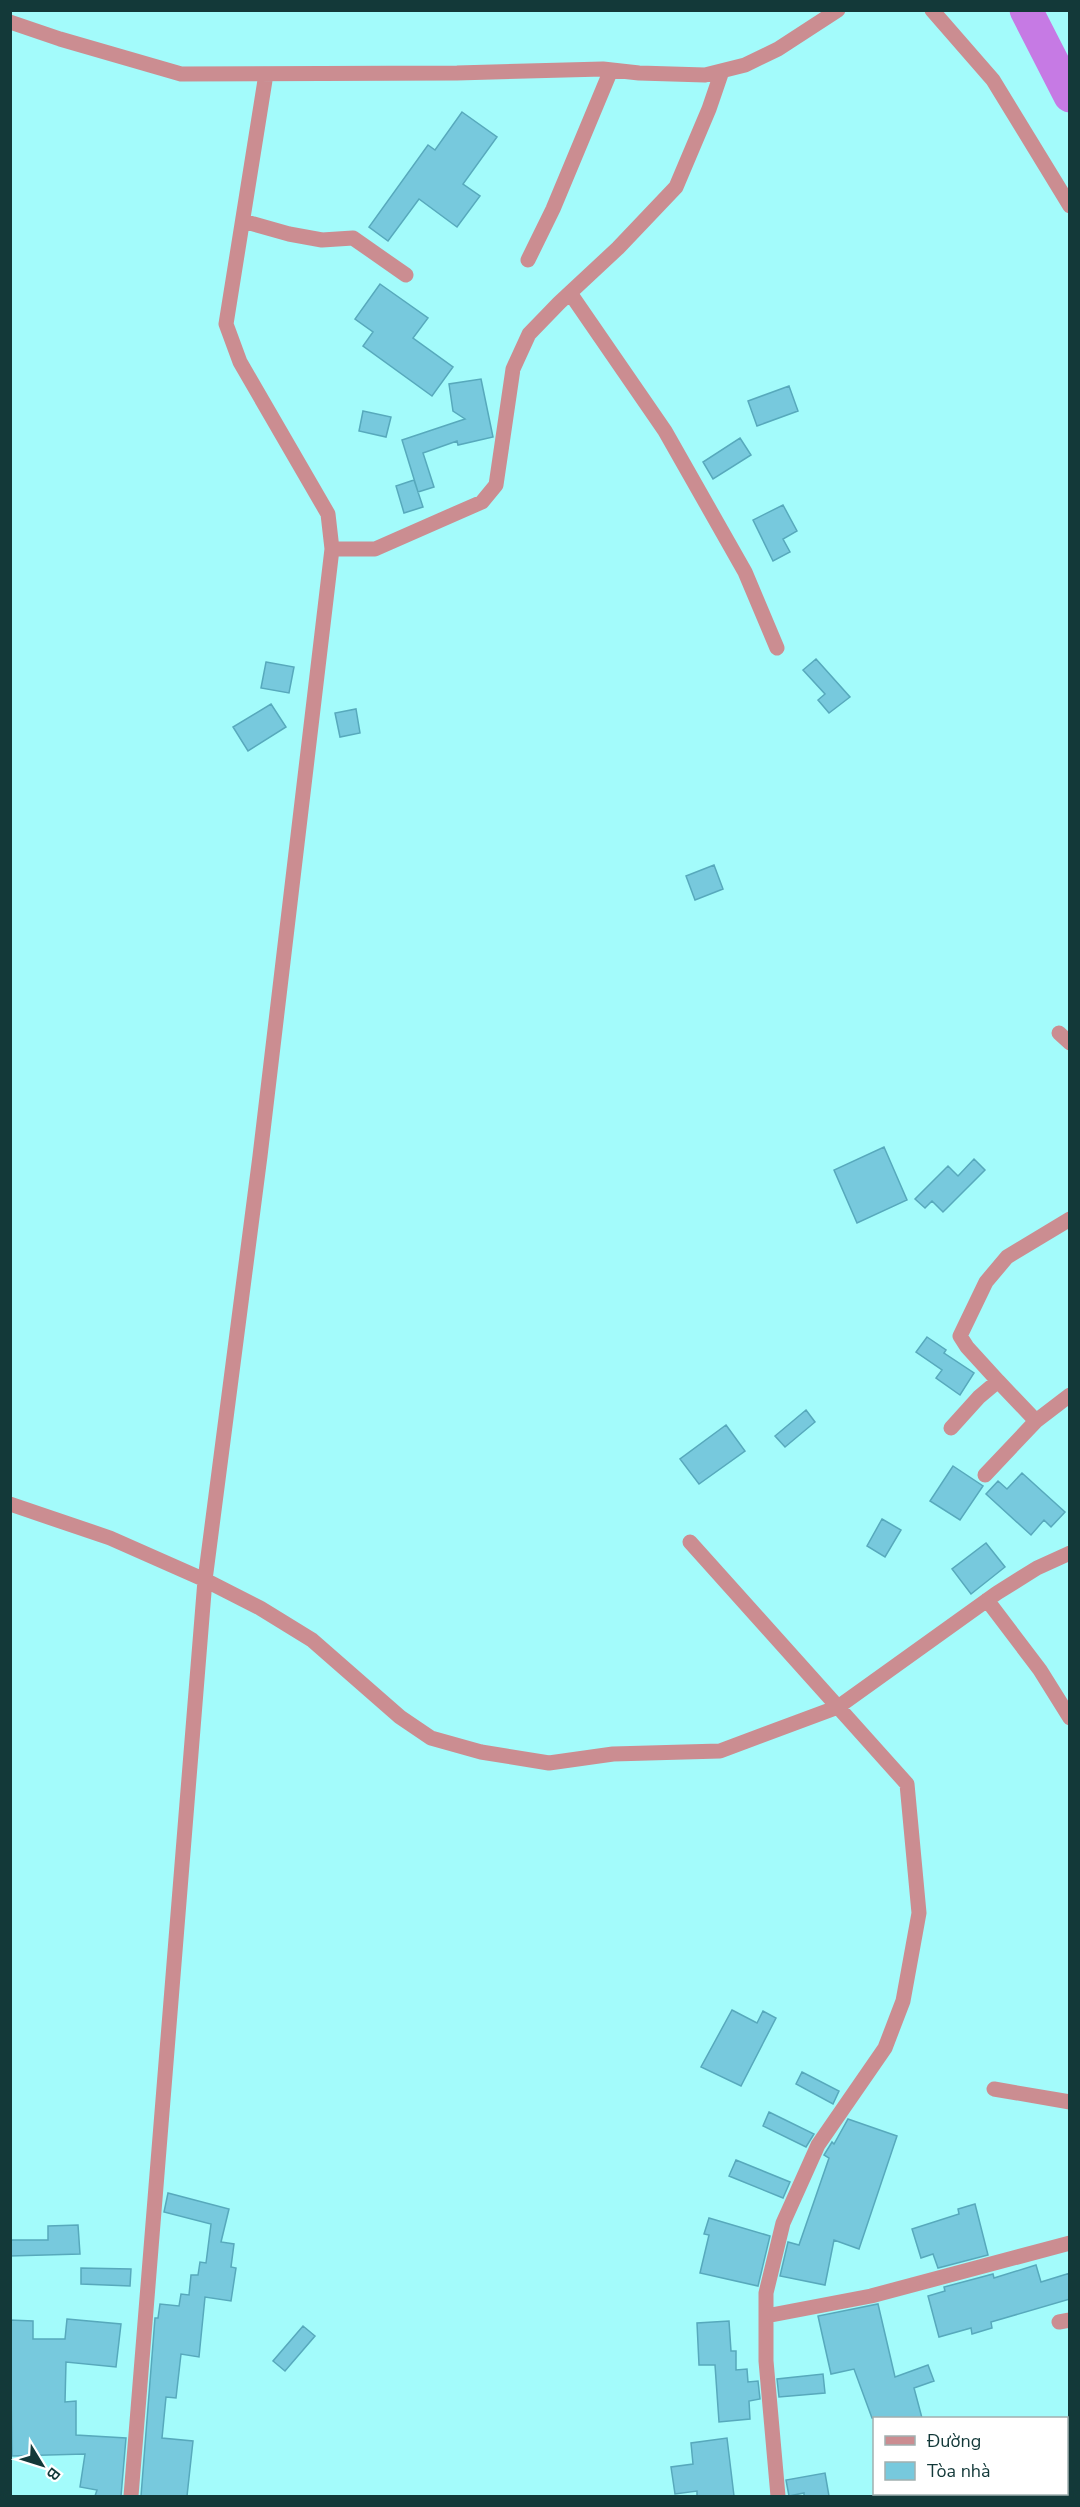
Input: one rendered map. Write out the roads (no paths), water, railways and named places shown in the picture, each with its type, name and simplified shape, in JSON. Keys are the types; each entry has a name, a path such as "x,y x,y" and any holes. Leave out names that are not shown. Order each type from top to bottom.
{"street":[{"path":"10,22 181,74 611,70 639,74 705,75 745,65 778,49 838,10"},
{"path":"932,10 993,80 1070,206"},
{"path":"528,260 553,209 611,70"},
{"path":"332,549 375,549 482,502 496,485 513,369 529,334 618,248 676,187 710,109 722,71"},
{"path":"130,2496 196,1717 205,1580 260,1156 332,549 328,514 240,362 225,324 266,74"},
{"path":"243,221 289,234 322,240 353,238 406,274"},
{"path":"570,293 665,430 745,573 777,648"},
{"path":"1036,1421 967,1347 960,1336 986,1282 1007,1257 1070,1219"},
{"path":"951,1428 979,1397 998,1381"},
{"path":"985,1475 1036,1421 1070,1395"},
{"path":"10,1504 110,1538 205,1580 260,1608 312,1640 400,1717 431,1737 481,1752 549,1763 613,1754 720,1751 838,1707 987,1600 1037,1568 1070,1553"},
{"path":"690,1542 907,1784 919,1913 903,2001 885,2048 818,2145 783,2223 766,2293 766,2361 778,2496"},
{"path":"987,1600 1040,1670 1070,1718"},
{"path":"994,2089 1070,2102"},
{"path":"766,2316 872,2296 1070,2243"}],"waterway":[{"path":"1026,10 1070,96"}]}
